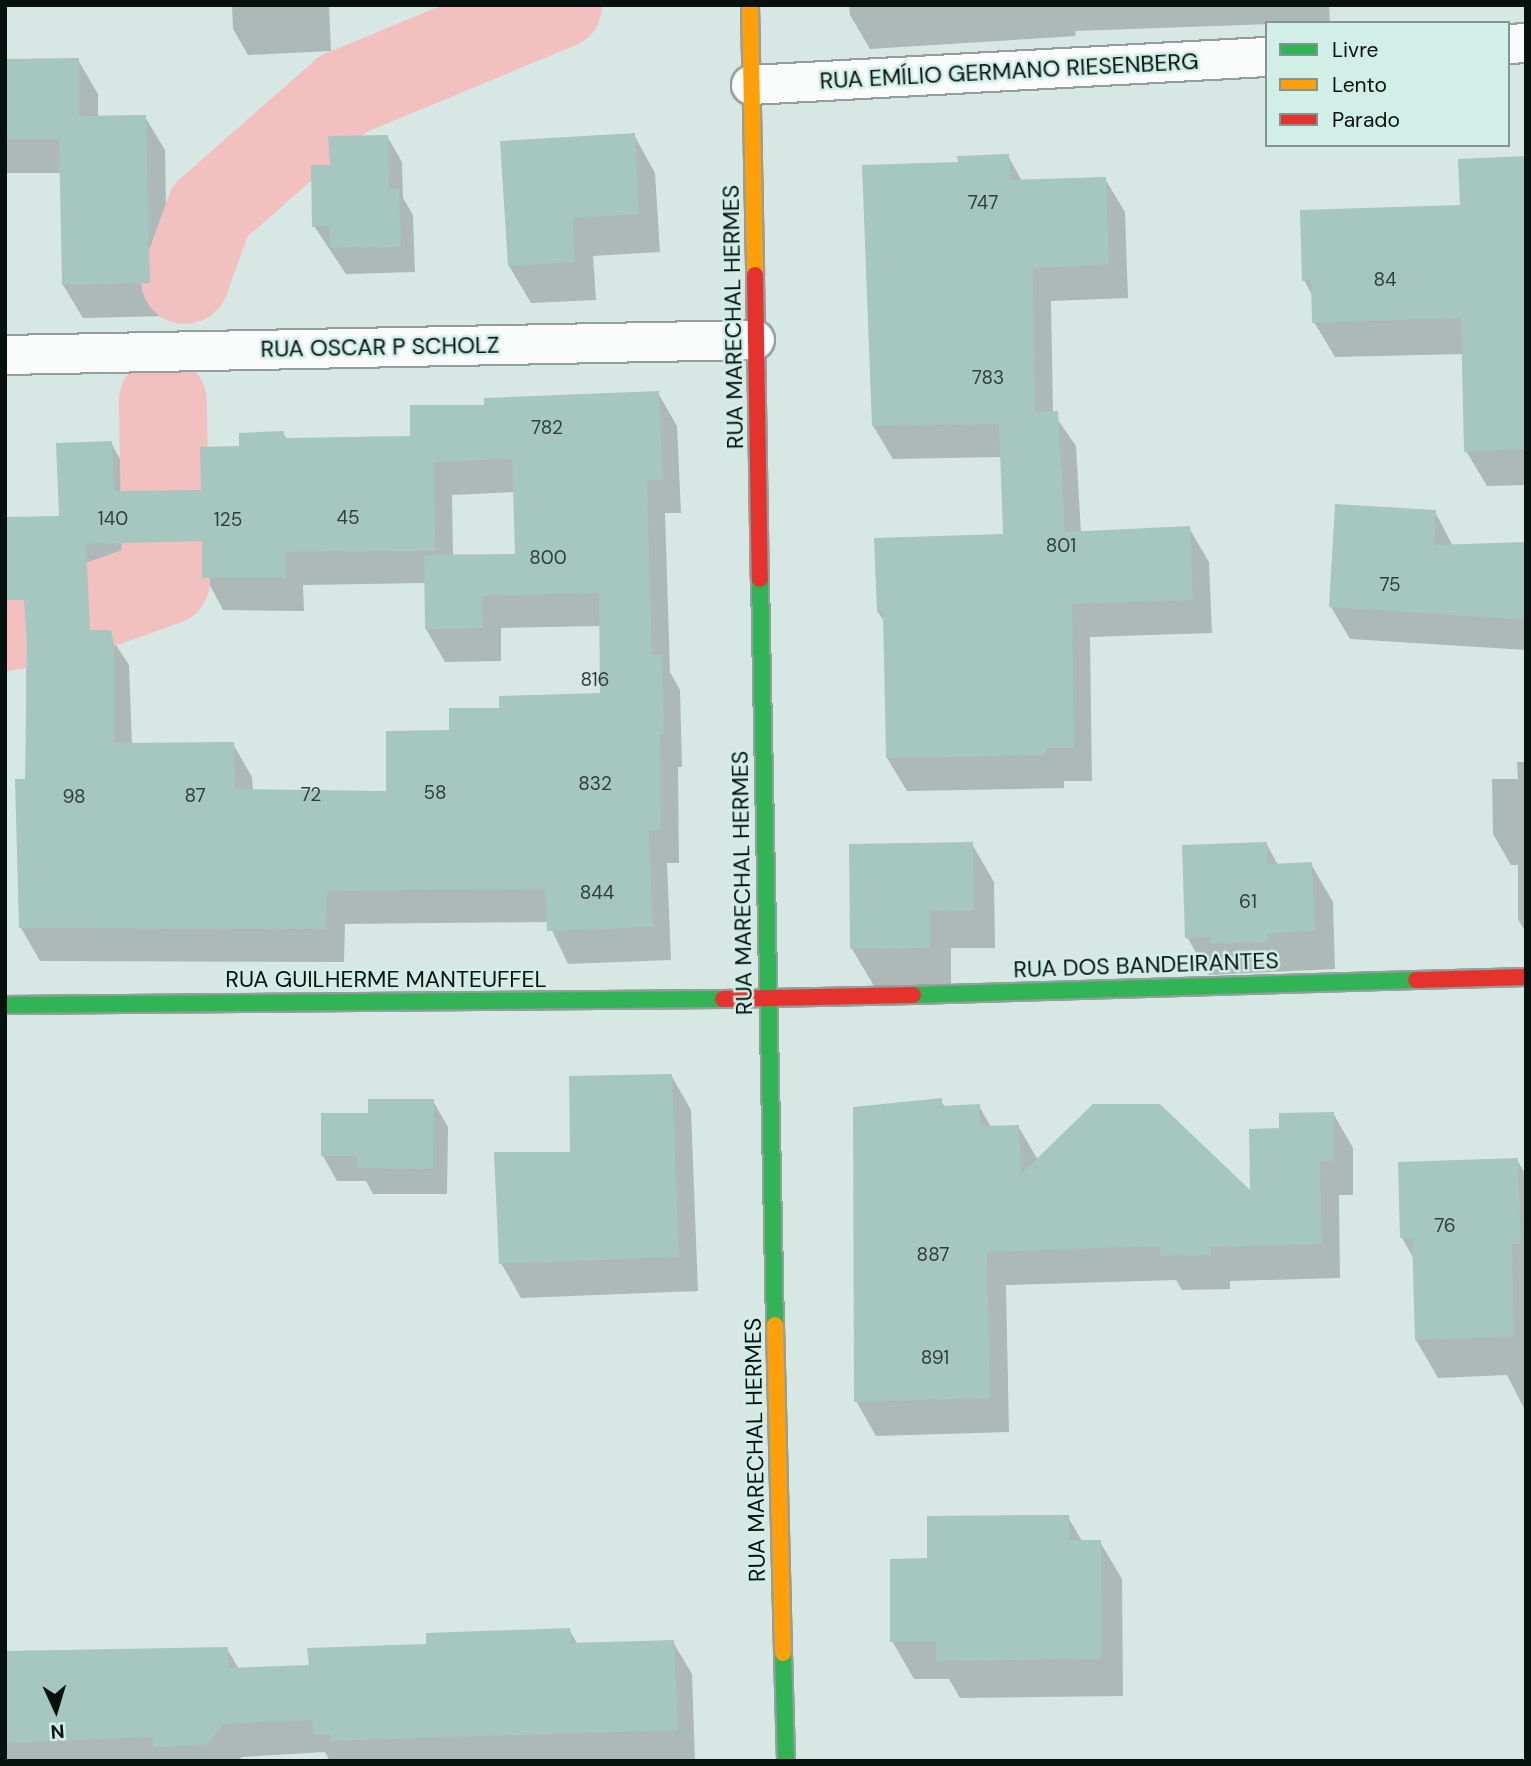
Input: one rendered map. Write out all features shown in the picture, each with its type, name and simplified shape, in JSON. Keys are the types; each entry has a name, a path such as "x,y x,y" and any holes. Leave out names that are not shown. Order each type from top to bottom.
{"street":[{"name":"RUA MARECHAL HERMES","path":"750,5 767,999 786,1761"},
{"name":"RUA EMÍLIO GERMANO RIESENBERG","path":"751,85 1265,57"},
{"name":"RUA OSCAR P SCHOLZ","path":"5,355 755,340"},
{"name":"RUA DOS BANDEIRANTES","path":"767,999 1526,977"},
{"name":"RUA GUILHERME MANTEUFFEL","path":"5,1004 767,999"}],"building":[{"path":"79,58 79,116 146,115 150,283 62,285 59,139 5,139 5,59"},
{"path":"635,133 639,214 573,218 575,262 508,266 500,141"},
{"path":"388,135 389,189 399,188 401,247 330,248 329,226 312,227 311,165 330,165 328,136"},
{"path":"1009,154 1010,180 1106,177 1109,265 1033,268 1035,412 1058,411 1065,532 1190,526 1193,600 1072,604 1074,748 1046,748 1046,755 886,758 883,612 877,612 874,538 1003,534 999,424 872,426 862,165 958,162 957,156"},
{"path":"1526,156 1526,449 1464,452 1461,318 1312,323 1311,280 1302,281 1300,210 1460,205 1458,159"},
{"path":"659,391 663,480 647,480 652,655 662,655 664,734 660,734 661,830 649,830 653,927 547,931 545,889 327,891 326,929 19,928 15,779 25,779 27,644 24,600 5,600 5,517 59,516 56,443 112,441 114,491 201,490 200,447 239,446 239,433 284,431 284,438 410,436 410,405 484,405 484,398","holes":["512,459 515,554 424,555 425,629 483,628 482,596 599,593 600,693 499,696 499,708 449,708 449,730 386,731 386,791 235,789 234,742 114,743 114,644 111,630 90,630 86,544 202,541 202,578 286,578 285,552 435,551 434,462"]},
{"path":"1335,504 1436,510 1434,545 1526,542 1526,620 1329,607"},
{"path":"973,842 974,910 930,911 930,948 850,949 849,844"},
{"path":"1267,842 1268,864 1312,862 1315,931 1267,933 1268,942 1210,944 1210,937 1185,938 1182,845"},
{"path":"672,1074 679,1257 499,1264 494,1152 570,1152 569,1076"},
{"path":"942,1098 942,1106 980,1104 980,1126 1019,1125 1021,1174 1093,1104 1160,1104 1250,1190 1249,1129 1279,1128 1279,1113 1334,1112 1334,1161 1320,1162 1322,1244 1211,1247 1211,1255 1160,1256 1160,1246 987,1252 990,1398 854,1402 853,1107"},
{"path":"368,1099 434,1099 433,1169 356,1168 357,1156 321,1156 321,1113 368,1113"},
{"path":"1518,1158 1521,1244 1512,1244 1514,1337 1415,1340 1412,1238 1400,1238 1398,1162"},
{"path":"1069,1515 1069,1540 1101,1540 1102,1659 936,1661 936,1642 890,1642 890,1559 927,1558 927,1516"},
{"path":"570,1628 571,1643 674,1640 678,1730 331,1741 330,1734 313,1735 312,1720 223,1724 207,1745 153,1747 153,1737 5,1743 5,1651 228,1647 229,1668 309,1665 307,1648 426,1644 426,1633"}],"waterway":[{"path":"185,280 210,211 343,94 558,5"},
{"path":"5,627 62,618 166,581 163,401"}],"traffic: fast":[{"path":"760,579 775,1325"},
{"path":"913,995 1416,980"},
{"path":"5,1005 723,999"},
{"path":"783,1653 786,1761"}],"traffic: slow":[{"path":"750,5 755,275"},
{"path":"775,1325 783,1653"}],"traffic: jam":[{"path":"755,275 760,579"},
{"path":"1416,980 1526,977"},
{"path":"723,999 913,995"}]}
